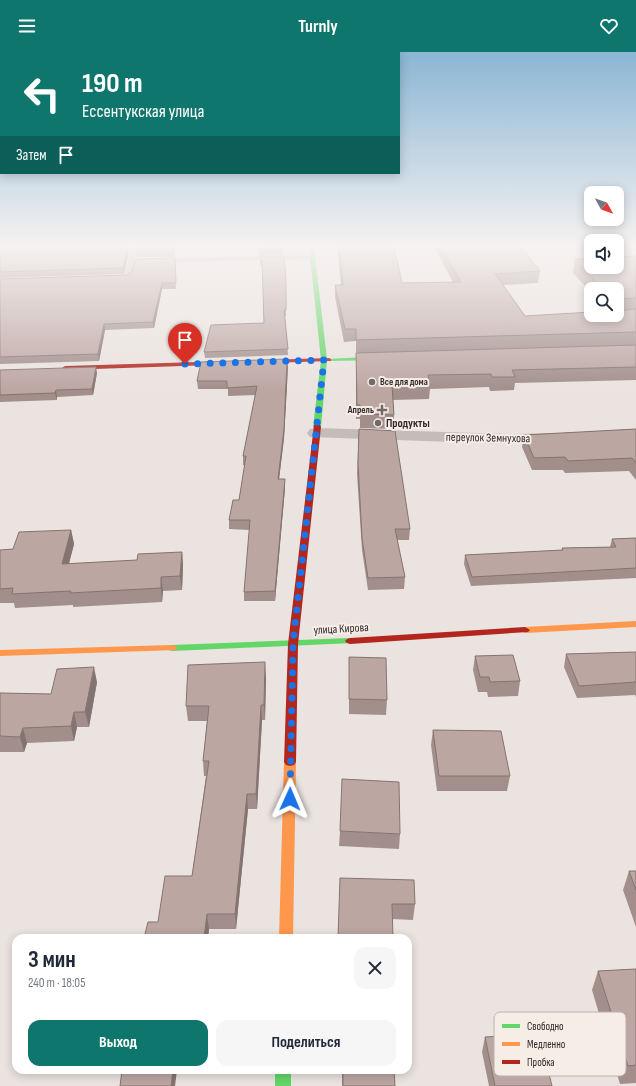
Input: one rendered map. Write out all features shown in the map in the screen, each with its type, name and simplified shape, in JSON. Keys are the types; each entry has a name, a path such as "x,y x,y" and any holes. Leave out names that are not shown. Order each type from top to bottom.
{"street":[{"path":"286,934 293,644 324,360 316,295"},
{"path":"55,368 396,358"},
{"name":"переулок Земнухова","path":"316,433 513,439 573,438"},
{"name":"улица Кирова","path":"0,653 293,644 636,624"},
{"path":"283,1074 283,1086"}],"building":[{"path":"0,295 159,295 153,322 104,324 98,354 0,357"},
{"path":"263,295 286,295 286,310 284,310 288,349 204,352 211,325 264,323"},
{"path":"337,295 510,295 525,316 584,312 584,322 624,322 624,310 636,309 636,332 356,340 356,329 345,329"},
{"path":"624,295 636,295 636,298 624,299"},
{"path":"636,345 636,367 512,370 515,377 492,377 491,374 428,375 430,386 392,386 394,415 360,414 360,405 357,405 356,353"},
{"path":"287,359 284,429 278,479 285,479 275,591 244,592 250,520 229,520 233,500 239,500 246,456 243,456 257,386 227,388 227,381 197,381 201,362"},
{"path":"96,367 92,389 56,390 55,393 0,395 0,370"},
{"path":"359,429 395,431 410,529 395,529 405,577 368,578 362,538 358,463"},
{"path":"636,429 636,463 632,458 568,461 565,457 534,458 524,435"},
{"path":"71,530 62,564 137,560 138,554 182,552 180,576 161,577 161,588 70,593 71,591 12,594 13,588 0,589 0,550 13,549 19,532"},
{"path":"636,538 636,568 472,577 465,555 563,550 562,548 616,547 612,539"},
{"path":"636,652 636,682 579,686 566,654"},
{"path":"513,655 520,681 490,682 489,677 480,677 475,656"},
{"path":"349,657 386,658 387,700 349,699"},
{"path":"265,662 264,705 261,705 256,794 247,794 235,914 207,914 204,934 145,934 148,922 158,922 165,876 192,876 209,761 203,761 209,706 186,706 188,665"},
{"path":"94,667 85,712 74,712 71,726 23,728 20,737 0,736 0,693 51,694 57,669"},
{"path":"433,730 501,731 510,776 439,776"},
{"path":"342,779 399,782 400,834 340,831"},
{"path":"629,871 636,871 636,890"},
{"path":"340,878 414,880 415,904 392,904 393,934 338,934"},
{"path":"636,969 636,1065 628,1066 626,1060 626,1012 611,1012 598,971"},
{"path":"494,1036 494,1076 550,1076 552,1086 495,1086 485,1037"},
{"path":"122,1074 172,1074 171,1086 120,1086"},
{"path":"343,1074 394,1074 395,1086 343,1086"}],"traffic: fast":[{"path":"317,295 324,360 317,427"},
{"path":"329,360 385,358"},
{"path":"172,648 350,641"},
{"path":"283,1074 283,1086"}],"traffic: slow":[{"path":"525,630 636,624"},
{"path":"0,653 172,648"},
{"path":"286,934 290,762"}],"traffic: jam":[{"path":"65,368 329,360"},
{"path":"290,762 293,644 317,427"},
{"path":"350,641 525,630"}],"place":[{"name":"Все для дома","path":"372,382"},
{"name":"Апрель","path":"382,410"},
{"name":"Продукты","path":"378,423"}],"route":[{"path":"185,364 324,360 293,644 290,799"}]}
